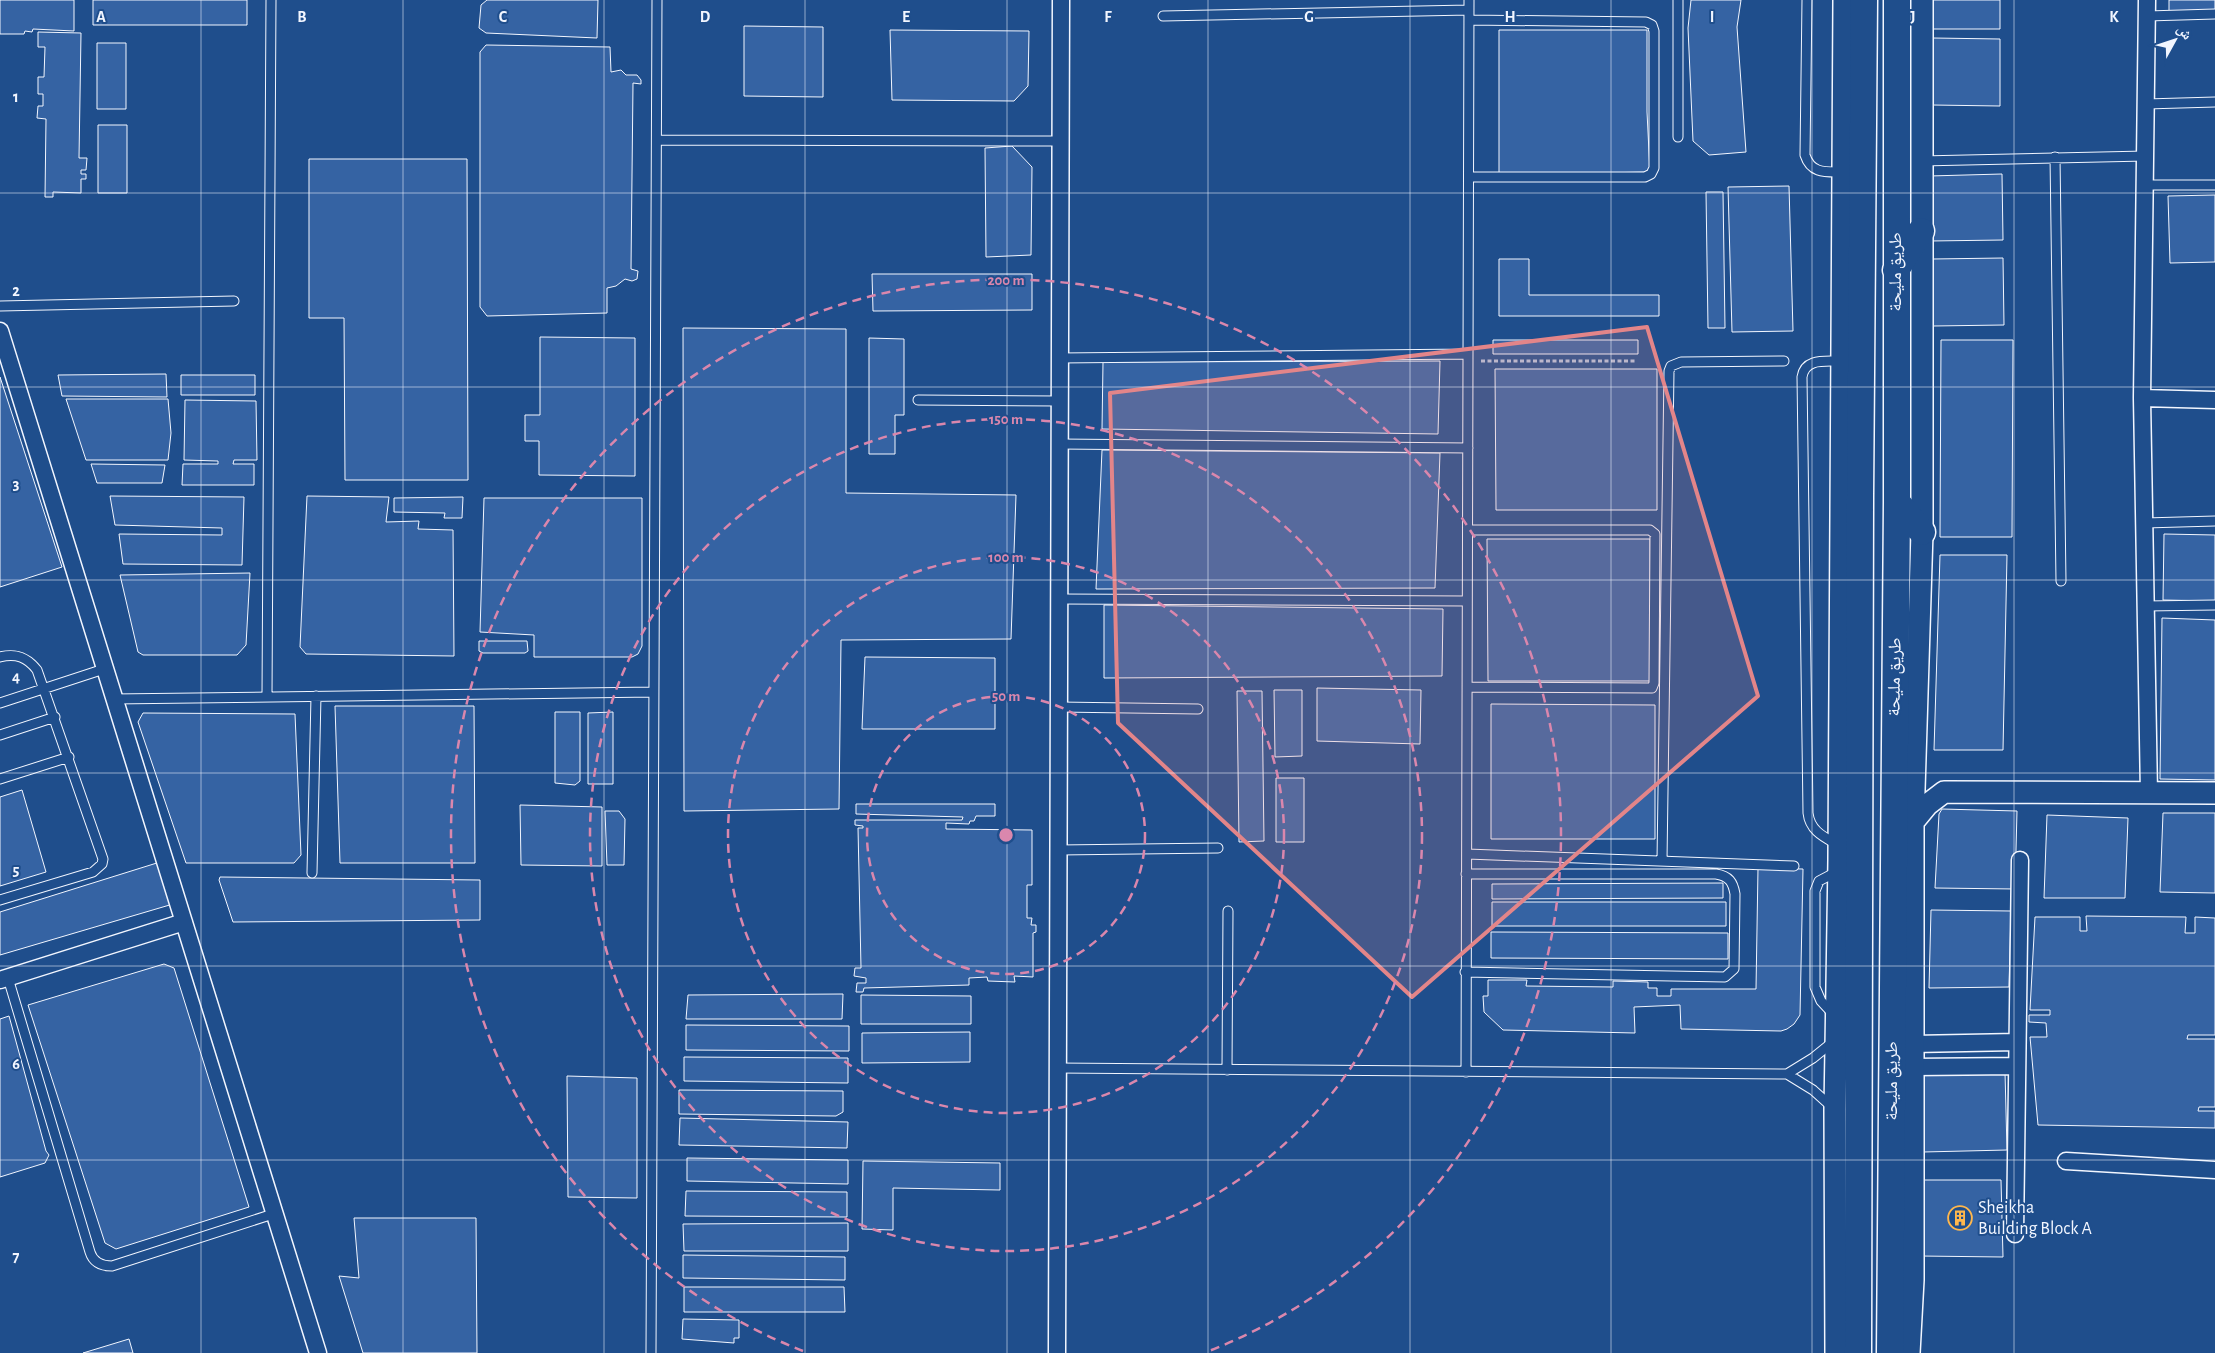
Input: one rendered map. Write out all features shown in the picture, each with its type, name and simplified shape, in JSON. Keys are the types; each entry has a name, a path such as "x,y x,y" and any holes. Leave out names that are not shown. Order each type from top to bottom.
{"main road":[{"name":"طريق مليحة","path":"1858,1353 1843,853 1864,0"},
{"name":"طريق مليحة","path":"1890,1353 1896,502 1897,0"},
{"path":"1896,270 1921,231"},
{"path":"1896,502 1922,532"}],"street":[{"path":"1057,1353 1059,141 1061,0"},
{"path":"1836,1353 1835,1110 1843,853 1842,172 1844,0"},
{"path":"1909,1353 1913,1280 1913,822 1922,532 1922,0"},
{"path":"2147,8 2142,398 2149,794"},
{"path":"0,331 273,1214 318,1353"},
{"path":"2142,398 2215,400"},
{"path":"1916,761 1929,778 1944,792"},
{"path":"1913,822 1927,805 1944,792 2215,793"},
{"path":"2015,1234 2020,860"},
{"path":"4,979 184,922"},
{"path":"1913,1044 2017,1042"},
{"path":"1913,1067 2017,1066"},
{"path":"2066,1161 2215,1170"}],"lane":[{"path":"267,697 271,0"},
{"path":"651,1353 657,0"},
{"path":"1431,0 1431,11"},
{"path":"1466,1072 1469,0"},
{"path":"1678,0 1678,137"},
{"path":"1807,0 1805,155 1807,163 1813,169 1820,172 1842,172"},
{"path":"2147,8 2215,14"},
{"path":"1163,16 1469,10"},
{"path":"1469,177 1645,177 1651,174 1654,168 1654,27 1646,22 1470,20"},
{"path":"2146,104 2215,102"},
{"path":"657,140 1059,141"},
{"path":"1921,161 2146,156"},
{"path":"2055,157 2061,581"},
{"path":"2145,185 2215,184"},
{"path":"0,306 234,301"},
{"path":"1059,358 1468,357"},
{"path":"1842,361 1810,363 1806,366 1802,377 1808,820 1815,830 1843,853"},
{"path":"1662,861 1669,371 1671,366 1681,362 1784,362"},
{"path":"918,400 1059,401"},
{"path":"1059,444 1468,448"},
{"path":"2145,523 2215,521"},
{"path":"1467,687 1652,688 1654,683 1655,544 1654,532 1652,530 1468,530"},
{"path":"1059,599 1468,602"},
{"path":"2146,606 2215,605"},
{"path":"0,657 13,655 23,657 31,661 37,670 102,853 102,864 93,872 0,900"},
{"path":"0,703 104,669"},
{"path":"113,699 653,692"},
{"path":"312,873 316,696"},
{"path":"1059,707 1198,709"},
{"path":"0,735 55,717"},
{"path":"0,779 69,757"},
{"path":"1059,850 1218,848"},
{"path":"1467,854 1794,866"},
{"path":"1465,972 1725,977 1734,969 1735,894 1734,885 1730,879 1724,875 1716,874 1466,874"},
{"path":"1227,1070 1228,911"},
{"path":"4,979 90,1252 96,1262 101,1265 112,1266 273,1214"},
{"path":"1787,1074 1813,1058 1837,1028"},
{"path":"1057,1068 1787,1074 1813,1090 1835,1110"}],"path":[{"path":"1468,357 1637,361"}],"highlighted area":[{"path":"1647,327 1758,696 1412,997 1118,723 1110,393"}],"building":[{"path":"0,0 74,0 74,31 33,29 32,32 25,31 24,34 0,34"},
{"path":"93,0 247,0 247,25 93,25"},
{"path":"487,0 598,0 597,38 486,33 479,28 481,5"},
{"path":"1691,0 1741,0 1737,27 1746,152 1709,155 1693,141 1688,28"},
{"path":"1928,0 2000,0 2000,29 1928,29"},
{"path":"2169,0 2215,0 2215,10 2169,11"},
{"path":"744,26 823,27 823,97 744,96"},
{"path":"890,30 1029,31 1028,86 1014,101 892,100"},
{"path":"1499,30 1647,30 1647,112 1650,172 1499,175"},
{"path":"38,32 81,33 79,158 87,158 86,170 81,170 81,174 86,174 86,179 81,179 81,193 53,192 53,197 45,197 46,119 37,118 38,106 43,106 43,94 38,94 38,77 44,77 45,47 38,47"},
{"path":"1933,38 2000,39 2000,106 1932,105"},
{"path":"97,43 126,43 126,109 97,109"},
{"path":"486,45 610,47 611,72 621,70 626,75 637,75 641,80 641,84 633,83 631,269 638,271 637,279 632,281 625,279 616,286 607,288 607,313 487,316 480,307 480,52"},
{"path":"98,125 127,125 127,193 98,193"},
{"path":"1012,146 1032,167 1031,255 986,257 985,148"},
{"path":"309,159 467,159 468,480 345,480 344,318 309,318"},
{"path":"2002,174 2003,240 1930,241 1929,176"},
{"path":"1789,186 1793,331 1732,332 1728,187"},
{"path":"1706,192 1723,192 1725,328 1708,328"},
{"path":"2215,195 2215,262 2170,263 2168,196"},
{"path":"2003,258 2004,325 1933,326 1932,259"},
{"path":"1499,259 1529,259 1529,295 1659,295 1659,316 1499,316"},
{"path":"872,274 1032,274 1032,310 873,311"},
{"path":"683,328 846,329 846,493 1016,495 1011,639 841,640 839,809 684,811"},
{"path":"540,337 635,338 635,476 539,475 539,441 525,441 525,415 540,415"},
{"path":"869,338 904,339 904,415 895,415 895,454 869,454"},
{"path":"1493,340 1638,340 1638,354 1493,354"},
{"path":"1941,340 2013,340 2012,537 1940,537"},
{"path":"1440,361 1438,434 1102,429 1103,362"},
{"path":"1495,369 1657,369 1657,510 1496,510"},
{"path":"166,374 167,397 62,396 58,375"},
{"path":"181,375 255,375 255,395 181,395"},
{"path":"0,377 62,567 0,587"},
{"path":"66,399 168,399 171,433 168,460 86,460"},
{"path":"185,400 256,401 257,460 234,460 233,464 254,464 254,485 182,485 183,464 218,464 218,461 184,460"},
{"path":"1102,450 1440,453 1435,588 1096,589"},
{"path":"91,464 165,465 162,483 97,483"},
{"path":"110,496 244,497 242,565 123,564 119,534 222,535 222,528 115,525"},
{"path":"307,496 389,497 386,522 419,521 418,529 453,530 454,656 306,654 300,647"},
{"path":"463,497 462,518 444,518 445,513 394,512 394,498"},
{"path":"484,498 642,498 642,646 638,654 632,657 534,657 534,635 480,632"},
{"path":"2164,534 2215,535 2215,601 2163,600"},
{"path":"1487,539 1650,539 1651,681 1488,681"},
{"path":"1940,555 2007,555 2003,750 1934,750"},
{"path":"250,573 246,645 237,655 143,655 138,652 120,575"},
{"path":"1104,605 1443,609 1442,676 1104,678"},
{"path":"2162,618 2215,620 2215,780 2160,779"},
{"path":"479,641 527,641 528,651 525,653 483,653 479,651"},
{"path":"865,657 995,658 995,729 862,729"},
{"path":"1317,688 1421,690 1420,744 1317,741"},
{"path":"1274,690 1302,690 1302,756 1275,757"},
{"path":"1237,691 1262,691 1264,841 1239,842"},
{"path":"1491,704 1655,705 1655,839 1491,839"},
{"path":"335,706 474,706 475,863 340,863"},
{"path":"555,712 580,712 580,781 575,785 555,783"},
{"path":"613,712 613,784 588,784 588,713"},
{"path":"143,713 295,714 301,855 294,863 186,863 138,722"},
{"path":"1276,778 1304,778 1304,842 1276,842"},
{"path":"22,790 46,872 0,886 0,797"},
{"path":"856,804 995,804 995,816 976,816 974,821 970,821 969,824 946,823 946,829 1032,830 1032,885 1027,885 1027,918 1032,918 1031,925 1036,925 1036,932 1033,933 1033,977 1014,976 1015,982 988,981 987,977 969,978 969,985 864,988 863,992 856,992 857,983 866,983 866,978 854,976 855,968 861,968 858,828 863,828 863,826 855,825 855,820 962,820 963,817 856,814"},
{"path":"520,805 602,807 602,866 521,865"},
{"path":"1942,809 2017,811 2015,889 1935,888 1939,814"},
{"path":"605,811 619,811 625,819 624,865 607,865"},
{"path":"2163,813 2215,813 2215,893 2160,892"},
{"path":"2047,815 2128,818 2125,898 2044,898"},
{"path":"160,862 173,904 0,955 0,912"},
{"path":"1758,868 1803,869 1800,1015 1794,1024 1787,1029 1781,1031 1681,1029 1680,1005 1634,1007 1635,1033 1503,1030 1484,1012 1483,996 1488,996 1488,980 1527,980 1526,986 1613,987 1613,981 1648,982 1648,988 1657,988 1657,996 1671,996 1671,989 1756,989"},
{"path":"220,877 480,880 480,920 233,922 219,880"},
{"path":"1723,883 1723,898 1492,899 1492,884"},
{"path":"1492,902 1726,902 1726,926 1492,926"},
{"path":"1931,910 2011,911 2009,987 1929,988"},
{"path":"2086,916 2186,917 2185,933 2195,933 2195,917 2215,918 2215,1035 2188,1035 2187,1039 2215,1039 2215,1107 2199,1107 2198,1111 2215,1111 2215,1128 2038,1125 2030,1037 2047,1037 2046,1023 2029,1022 2029,1015 2050,1015 2050,1010 2030,1010 2035,917 2080,917 2080,931 2087,931"},
{"path":"1491,932 1728,933 1728,959 1491,958"},
{"path":"164,964 174,968 249,1207 116,1249 105,1243 28,1005"},
{"path":"843,994 842,1019 686,1019 688,995"},
{"path":"861,995 971,996 971,1024 861,1024"},
{"path":"9,1016 46,1151 49,1155 45,1163 0,1177 0,1019"},
{"path":"686,1025 849,1026 849,1051 686,1050"},
{"path":"970,1032 970,1062 862,1063 862,1033"},
{"path":"684,1057 848,1058 848,1083 684,1081"},
{"path":"2005,1072 2007,1150 1923,1152 1920,1075"},
{"path":"567,1076 637,1078 637,1198 568,1197"},
{"path":"679,1090 843,1091 843,1112 836,1116 679,1114"},
{"path":"680,1118 848,1122 847,1148 679,1145"},
{"path":"687,1158 848,1160 848,1184 687,1181"},
{"path":"863,1161 1000,1163 1000,1190 893,1188 893,1230 862,1229"},
{"name":"Sheikha Building Block A","path":"1917,1180 2001,1180 2003,1257 1920,1256"},
{"path":"686,1191 847,1192 847,1217 685,1216"},
{"path":"354,1218 476,1218 477,1353 363,1353 339,1276 359,1278"},
{"path":"848,1223 848,1251 684,1251 683,1224"},
{"path":"683,1255 845,1257 845,1280 683,1278"},
{"path":"684,1287 844,1287 845,1312 684,1312"},
{"path":"683,1319 739,1320 739,1338 734,1338 734,1343 682,1339"},
{"path":"129,1339 133,1353 83,1353"}],"place":[{"name":"Sheikha Building Block A","path":"1960,1218"}]}
